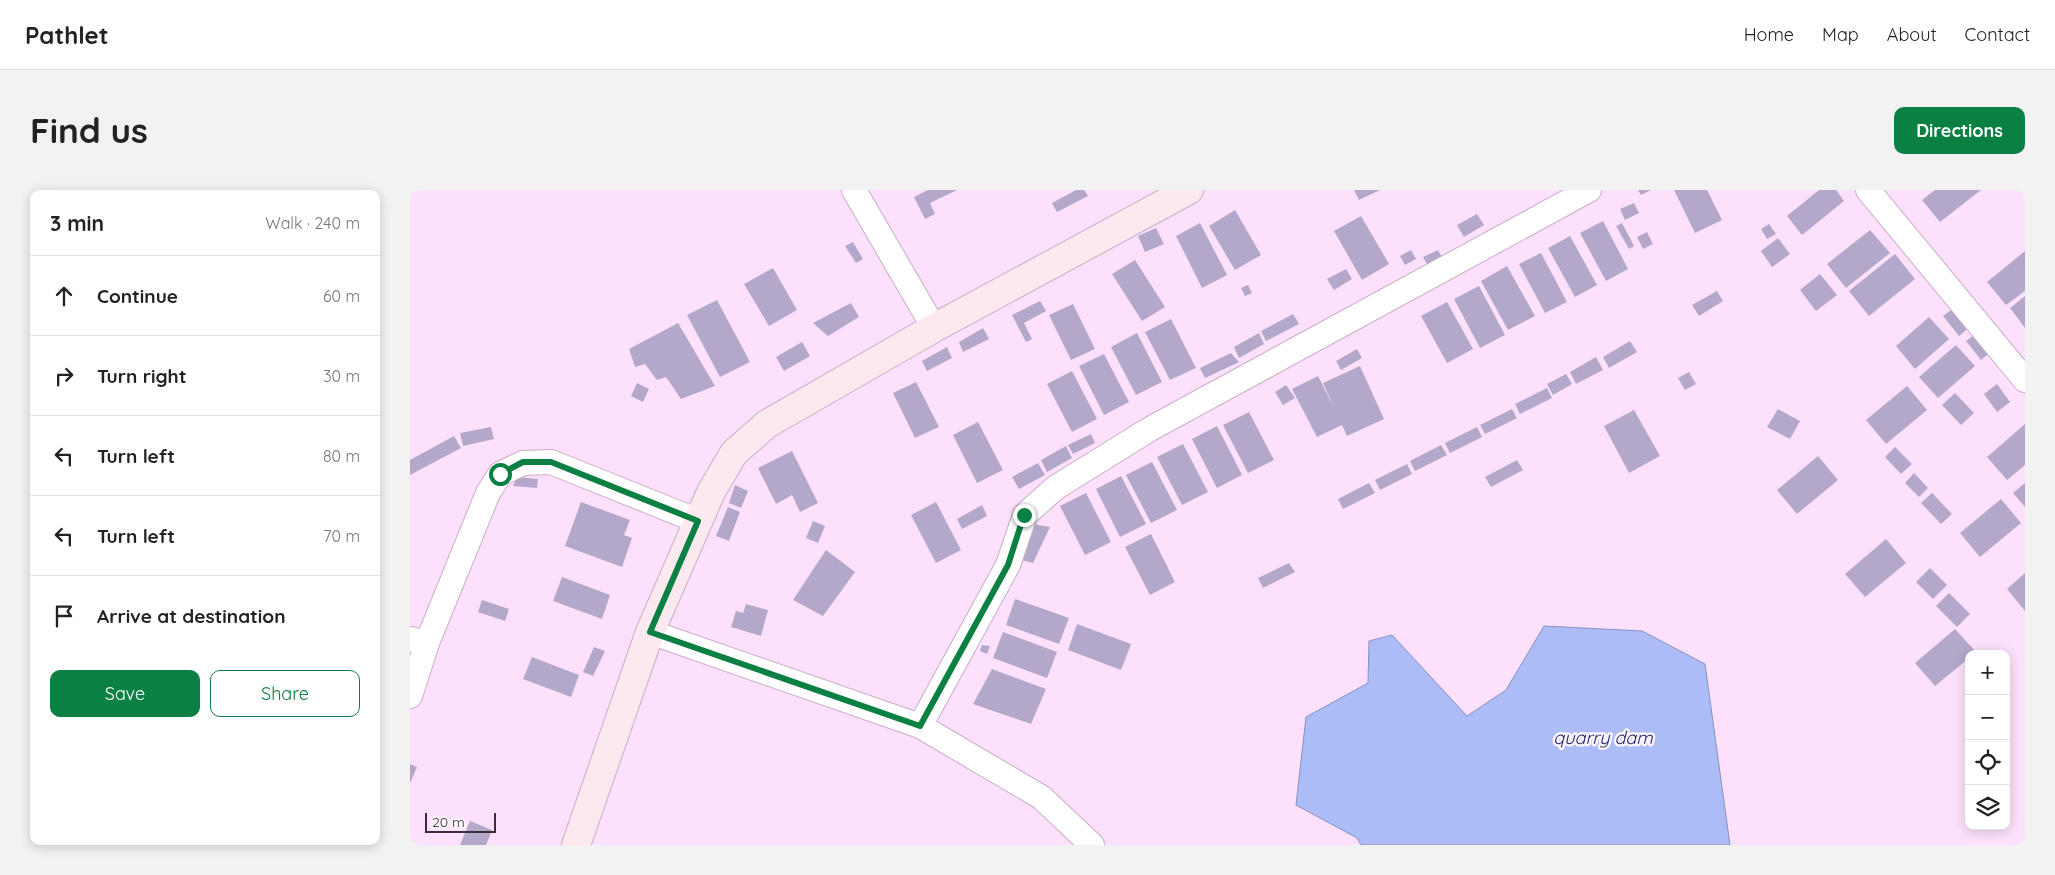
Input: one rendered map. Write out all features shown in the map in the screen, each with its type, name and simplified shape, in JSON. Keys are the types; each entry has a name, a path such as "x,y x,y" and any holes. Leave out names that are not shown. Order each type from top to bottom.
{"street":[{"path":"854,190 934,328"},
{"path":"576,845 650,632 711,492 734,453 766,424 934,328 1189,190"},
{"path":"920,726 1008,565 1024,515 1055,488 1150,429 1589,190"},
{"path":"1868,190 2025,380"},
{"path":"410,696 419,641 488,493 500,474 523,462 551,462 698,521"},
{"path":"650,632 920,726 1041,797 1092,845"}],"water":[{"name":"quarry dam","path":"1544,626 1642,631 1705,664 1730,845 1361,845 1357,838 1296,805 1306,717 1368,683 1369,641 1392,635 1467,716 1506,690"}],"building":[{"path":"928,190 957,190 930,203 935,214 925,219 914,197"},
{"path":"1076,190 1084,190 1088,196 1057,212 1052,203"},
{"path":"1354,190 1380,190 1359,200"},
{"path":"1638,190 1651,190 1641,195"},
{"path":"1674,190 1707,190 1722,220 1695,233"},
{"path":"1819,190 1836,190 1844,201 1802,235 1787,216"},
{"path":"1935,190 1981,190 1940,222 1922,200"},
{"path":"1634,203 1639,213 1625,220 1620,209"},
{"path":"1235,210 1261,255 1235,270 1209,226"},
{"path":"1477,214 1484,225 1464,237 1457,225"},
{"path":"1361,216 1389,264 1362,280 1334,231"},
{"path":"1603,221 1628,269 1606,281 1580,233"},
{"path":"1200,223 1227,275 1202,288 1176,236"},
{"path":"1622,223 1634,246 1629,249 1616,226"},
{"path":"1769,224 1776,234 1767,239 1761,229"},
{"path":"1156,228 1164,244 1145,252 1138,236"},
{"path":"1870,230 1890,253 1846,288 1827,264"},
{"path":"1647,232 1653,244 1643,249 1637,237"},
{"path":"1570,236 1597,285 1575,297 1548,248"},
{"path":"1778,238 1790,254 1772,267 1761,251"},
{"path":"853,242 863,259 856,263 845,246"},
{"path":"1411,250 1416,259 1405,265 1400,256"},
{"path":"1438,250 1443,259 1428,266 1423,257"},
{"path":"2025,251 2025,291 2006,305 1987,282"},
{"path":"1541,253 1567,302 1545,313 1519,264"},
{"path":"1895,254 1915,279 1869,316 1849,291"},
{"path":"1135,260 1165,307 1142,321 1112,274"},
{"path":"1507,266 1535,316 1508,330 1481,281"},
{"path":"773,268 797,310 769,326 744,284"},
{"path":"1346,269 1352,279 1334,290 1327,279"},
{"path":"1820,274 1837,295 1816,311 1800,290"},
{"path":"1248,285 1252,293 1245,296 1241,288"},
{"path":"1479,286 1505,335 1480,348 1454,299"},
{"path":"1717,291 1723,301 1699,316 1692,305"},
{"path":"2025,296 2025,328 2010,308"},
{"path":"717,300 750,362 720,377 687,315"},
{"path":"1040,301 1046,311 1024,323 1032,339 1026,342 1012,315"},
{"path":"1447,302 1473,349 1447,363 1421,316"},
{"path":"851,303 859,317 828,336 813,323"},
{"path":"1073,304 1095,349 1071,360 1049,315"},
{"path":"1955,307 1971,326 1959,336 1943,316"},
{"path":"1293,314 1299,324 1266,341 1261,331"},
{"path":"1929,317 1949,339 1915,369 1896,346"},
{"path":"1171,319 1196,368 1170,380 1145,332"},
{"path":"678,323 715,386 681,399 666,377 657,380 645,364 635,367 629,349"},
{"path":"983,328 989,339 963,352 959,342"},
{"path":"1978,332 1993,350 1981,360 1966,341"},
{"path":"1137,333 1162,382 1136,395 1111,347"},
{"path":"1259,333 1264,344 1239,358 1234,347"},
{"path":"1630,341 1637,352 1609,368 1603,357"},
{"path":"802,342 810,356 784,371 776,357"},
{"path":"1956,345 1975,366 1938,398 1919,377"},
{"path":"947,347 952,358 927,371 922,361"},
{"path":"1357,349 1362,358 1341,370 1336,361"},
{"path":"1231,353 1239,362 1205,378 1200,368"},
{"path":"1104,354 1129,402 1104,415 1079,366"},
{"path":"1596,357 1603,370 1576,384 1570,372"},
{"path":"1360,366 1384,419 1347,436 1342,425 1317,437 1292,389 1318,376 1334,407 1323,383"},
{"path":"1072,371 1097,419 1072,432 1047,384"},
{"path":"1689,372 1696,384 1685,390 1678,378"},
{"path":"1566,374 1572,384 1553,395 1547,384"},
{"path":"916,382 939,427 915,438 893,393"},
{"path":"637,383 649,389 643,402 631,396"},
{"path":"1997,384 2010,402 1997,412 1984,394"},
{"path":"1286,385 1295,398 1283,405 1275,392"},
{"path":"1907,386 1927,410 1886,444 1866,420"},
{"path":"1547,388 1552,398 1520,414 1515,404"},
{"path":"1955,393 1974,413 1961,425 1942,405"},
{"path":"1512,409 1517,418 1485,434 1480,425"},
{"path":"1778,409 1800,421 1790,439 1767,427"},
{"path":"1634,410 1660,456 1629,473 1604,426"},
{"path":"1249,412 1274,460 1248,473 1223,425"},
{"path":"978,422 1003,470 977,483 953,435"},
{"path":"2025,424 2025,465 2007,480 1987,457"},
{"path":"1217,426 1242,475 1217,488 1192,439"},
{"path":"491,427 494,439 463,446 460,433"},
{"path":"1477,427 1482,437 1450,453 1445,443"},
{"path":"1091,434 1095,443 1073,454 1068,445"},
{"path":"454,436 461,448 410,475 410,460"},
{"path":"1183,444 1208,492 1182,505 1157,457"},
{"path":"1441,445 1447,455 1415,471 1410,461"},
{"path":"1066,446 1072,458 1047,472 1041,460"},
{"path":"1895,447 1912,464 1901,474 1885,457"},
{"path":"792,451 818,503 800,512 792,495 776,504 758,468"},
{"path":"1818,456 1838,480 1797,514 1777,490"},
{"path":"1517,460 1523,470 1491,487 1485,477"},
{"path":"1152,462 1177,510 1151,523 1126,475"},
{"path":"1038,463 1045,475 1019,489 1012,477"},
{"path":"1407,464 1412,474 1380,490 1375,480"},
{"path":"1914,473 1928,488 1919,497 1905,483"},
{"path":"1121,476 1146,524 1120,537 1096,489"},
{"path":"517,477 538,479 537,488 513,486"},
{"path":"1369,483 1375,493 1343,509 1338,499"},
{"path":"2025,483 2025,507 2013,493"},
{"path":"735,485 748,491 741,508 729,503"},
{"path":"1086,493 1111,542 1085,555 1060,506"},
{"path":"1932,493 1952,514 1941,524 1921,503"},
{"path":"2001,499 2021,523 1980,557 1960,533"},
{"path":"581,502 630,520 624,535 632,538 622,567 565,546"},
{"path":"936,502 961,550 936,563 911,515"},
{"path":"982,505 987,516 962,529 957,519"},
{"path":"728,507 740,512 729,541 716,536"},
{"path":"813,521 825,526 818,543 806,538"},
{"path":"1033,524 1050,527 1033,563 1017,559"},
{"path":"1151,534 1175,582 1150,595 1125,547"},
{"path":"1886,539 1906,563 1865,597 1845,574"},
{"path":"826,550 855,572 823,616 793,600"},
{"path":"1289,563 1295,572 1263,588 1258,578"},
{"path":"1930,568 1947,585 1933,599 1916,582"},
{"path":"2025,573 2025,611 2007,589"},
{"path":"562,577 610,595 602,619 553,601"},
{"path":"1949,593 1970,614 1957,627 1936,606"},
{"path":"1015,599 1069,618 1059,644 1006,625"},
{"path":"482,600 509,609 505,621 478,612"},
{"path":"746,604 768,610 761,636 731,627 736,611 743,613"},
{"path":"1077,624 1131,644 1121,670 1068,650"},
{"path":"1955,629 1974,650 1965,650 1965,661 1935,686 1915,663"},
{"path":"1003,632 1057,652 1047,678 993,658"},
{"path":"982,645 990,646 987,654 980,651"},
{"path":"594,647 605,651 593,676 583,672"},
{"path":"532,657 579,675 571,697 523,679"},
{"path":"992,669 1046,689 1031,724 973,704"},
{"path":"410,764 417,767 410,783"},
{"path":"470,821 492,830 486,845 460,845"}],"route":[{"path":"500,474 523,462 551,462 698,521 650,632 920,726 1008,565 1024,515"}]}
